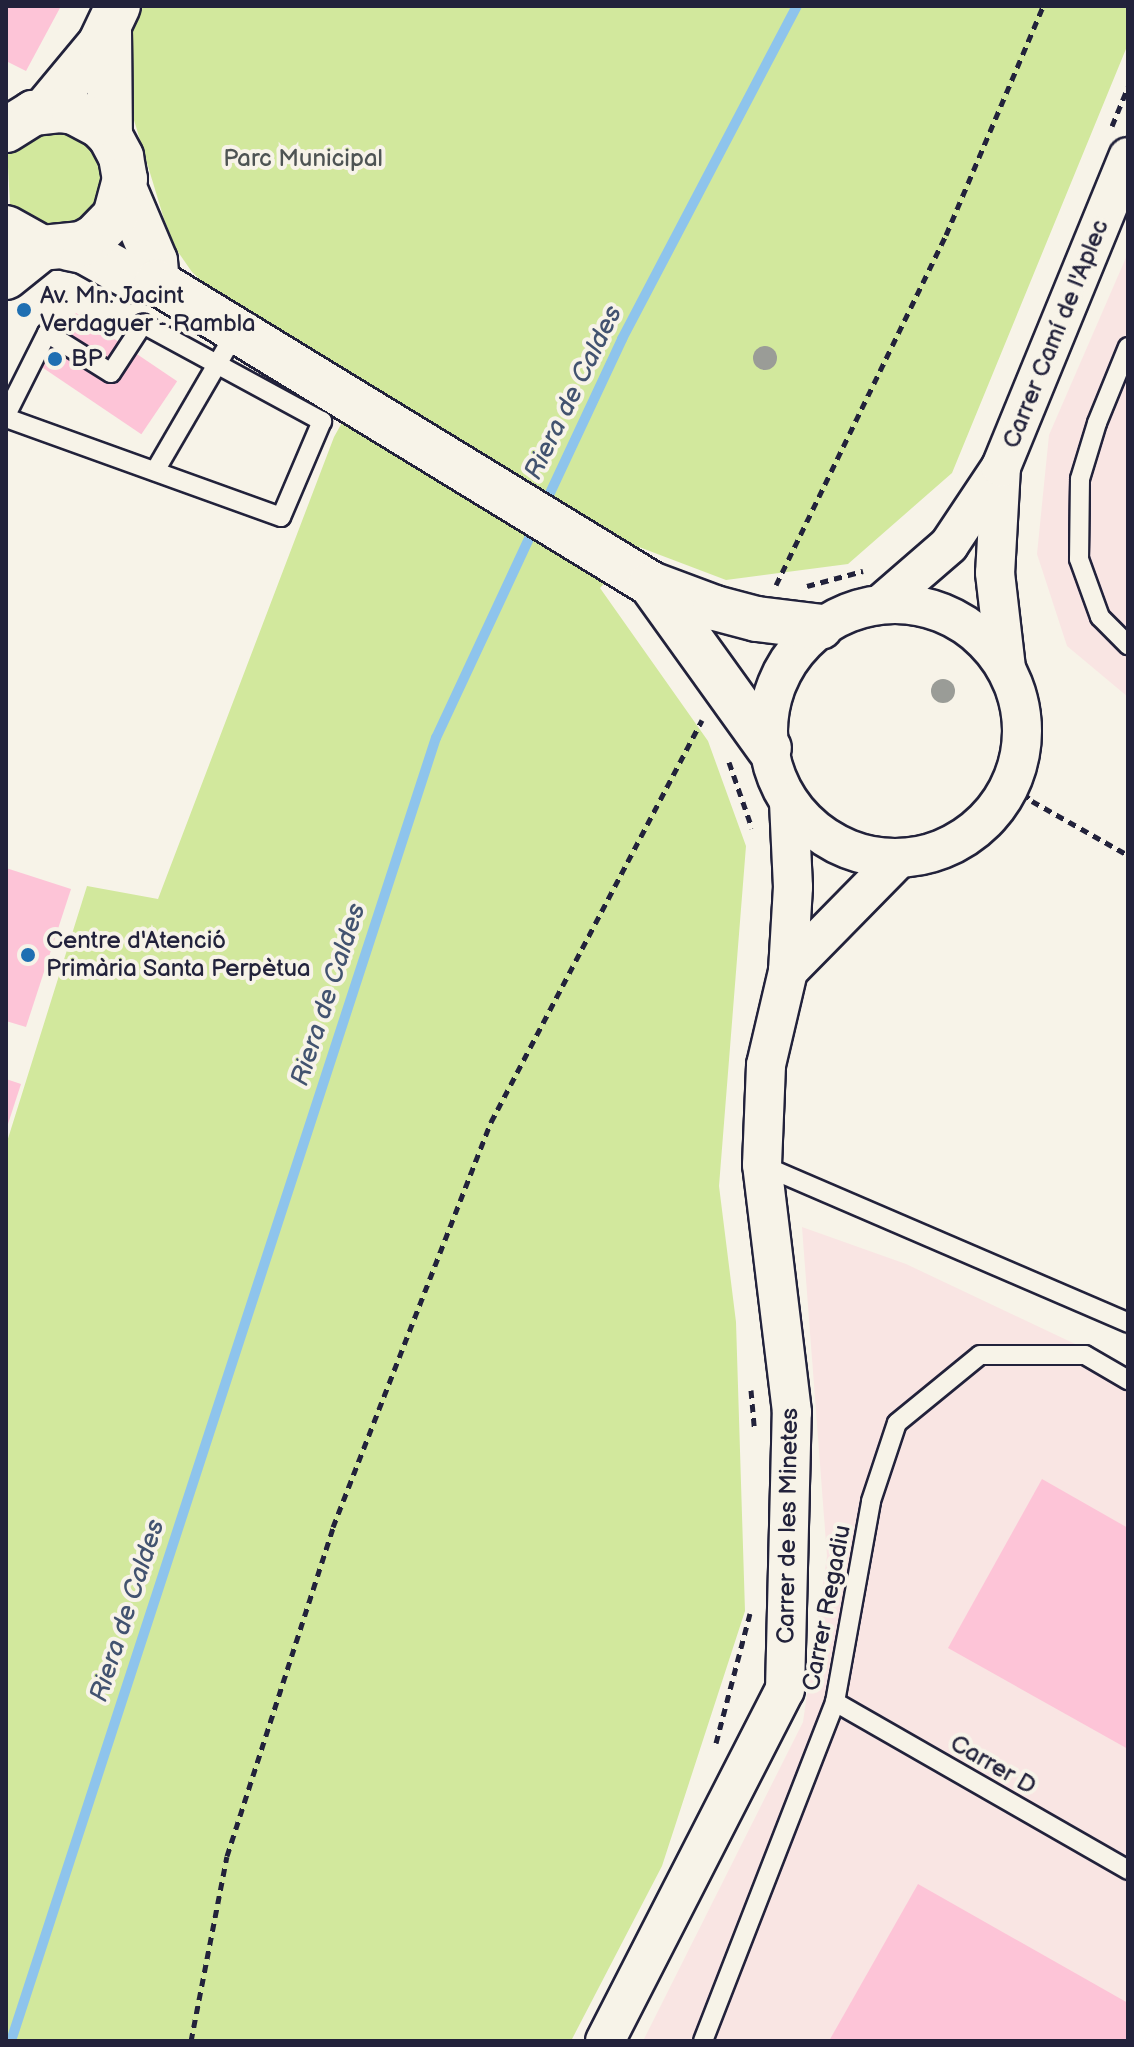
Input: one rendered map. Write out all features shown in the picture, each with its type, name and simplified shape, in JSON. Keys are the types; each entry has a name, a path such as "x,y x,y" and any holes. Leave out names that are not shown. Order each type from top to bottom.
{"street":[{"path":"23,116 114,18"},
{"path":"110,136 114,18"},
{"path":"23,116 74,112 100,126 110,136 121,157 125,190 155,261 157,282"},
{"name":"Carrer Camí de l'Aplec","path":"881,604 949,545 1001,467 1119,144"},
{"path":"39,241 82,244 106,227 121,205 125,190"},
{"path":"6,277 39,241"},
{"path":"39,241 84,251 138,281 157,282 236,347 638,576 715,608 757,619 821,627"},
{"name":"Carrer Camí de l'Aplec","path":"1001,467 995,573 1006,668"},
{"path":"638,576 769,748 789,802 810,826 836,844 866,855 898,859 938,852 974,833 1002,803 1012,784 1021,756 1023,725 1018,696 1006,668 989,644 953,618 911,604 881,604 850,611 821,627 804,642 779,680 769,713 769,748"},
{"name":"Carrer de les Minetes","path":"605,2041 785,1690 792,1412 762,1165 766,1065 788,971 793,887 789,802"},
{"path":"788,971 898,859"}],"lane":[{"path":"143,324 236,347 322,421 281,517 6,416 14,376 47,333 111,373 143,324"},
{"path":"155,471 236,347"},
{"path":"1128,347 1097,423 1080,479 1079,559 1100,617 1128,645"},
{"path":"762,1165 1128,1323"},
{"name":"Carrer Regadiu","path":"703,2041 835,1702 871,1501 897,1423 980,1355 1085,1355 1128,1380"},
{"name":"Carrer D","path":"835,1702 1128,1870"}],"path":[{"path":"783,591 772,593 946,235 1043,6"},
{"path":"1119,144 1128,87"},
{"path":"794,589 866,570"},
{"path":"191,2041 227,1856 333,1527 485,1136 703,716 711,729"},
{"path":"725,755 753,834"},
{"path":"1012,784 1032,801 1128,855"},
{"path":"750,1381 755,1442"},
{"path":"712,1757 752,1602"}],"shaded area":[{"path":"1128,253 1128,697 1067,646 1037,554 1049,435"},
{"path":"802,1227 906,1264 1128,1369 1128,2041 643,2041 803,1722 827,1556"}],"green space":[{"name":"Parc Municipal","path":"140,6 1128,6 1128,44 952,473 848,564 726,580 639,547 600,588 708,741 746,846 719,1186 736,1322 745,1611 662,1866 571,2041 6,2041 6,1145 87,886 158,899 334,437 363,385 218,297 192,272 176,249 130,107 123,63"},
{"path":"100,126 105,227 11,232 6,131"}],"building":[{"path":"6,6 61,6 26,71 6,61"},
{"path":"76,313 177,381 141,434 40,366"},
{"name":"Centre d'Atenció Primària Santa Perpètua","path":"6,868 71,889 26,1027 6,1021"},
{"path":"6,1079 21,1084 7,1127 6,1127"},
{"path":"1042,1479 1128,1528 1128,1749 948,1648"},
{"path":"918,1884 1128,2003 1128,2041 829,2041"}],"waterway":[{"name":"Riera de Caldes","path":"543,508 622,339 797,6"},
{"name":"Riera de Caldes","path":"11,2041 436,738 535,526"}],"place":[{"name":"Av. Mn. Jacint Verdaguer - Rambla","path":"24,310"},
{"name":"BP","path":"55,359"},
{"name":"Centre d'Atenció Primària Santa Perpètua","path":"28,955"}]}
